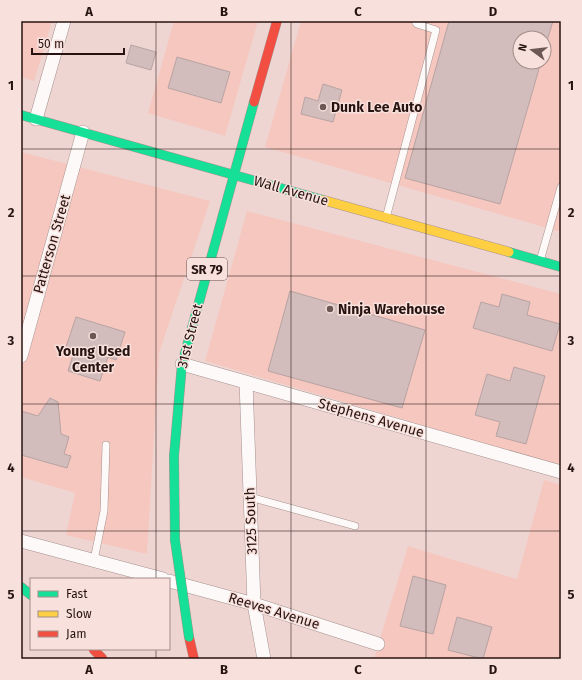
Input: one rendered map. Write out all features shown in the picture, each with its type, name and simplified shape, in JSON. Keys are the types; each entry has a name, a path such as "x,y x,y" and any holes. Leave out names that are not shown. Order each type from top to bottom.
{"main road":[{"name":"31st Street","path":"194,659 175,540 174,456 182,364 233,174 277,21"},
{"name":"Wall Avenue","path":"21,115 561,267"},
{"path":"21,587 30,594"},
{"path":"94,650 103,659"}],"street":[{"path":"36,119 64,21"},
{"name":"Patterson Street","path":"21,356 83,132"},
{"name":"Stephens Avenue","path":"182,364 561,472"},
{"name":"3125 South","path":"246,382 254,604 264,659"},
{"path":"21,541 94,560 127,574 156,578"},
{"name":"Reeves Avenue","path":"170,581 254,604 378,644"}],"lane":[{"path":"386,218 436,30 416,24 416,21"},
{"path":"540,261 559,204 561,187"},
{"path":"94,560 104,511 106,445"},
{"path":"250,497 355,526"}],"shaded area":[{"path":"21,21 52,21 34,81 21,77"},
{"path":"174,21 258,21 225,136 148,113"},
{"path":"301,21 561,21 561,232 265,147"},
{"path":"21,152 210,201 159,353 147,554 66,535 75,493 21,477"},
{"path":"247,211 561,294 561,466 205,361"},
{"path":"544,480 561,485 561,659 374,659 408,546 517,579"}],"building":[{"path":"449,21 553,21 550,30 512,30 512,70 539,70 500,204 405,178"},
{"path":"131,45 156,52 151,70 126,63"},
{"path":"177,57 230,72 221,103 168,88"},
{"path":"323,84 342,90 333,122 301,114 305,97 318,101"},
{"path":"290,291 425,330 402,408 268,371"},
{"path":"502,294 530,302 527,315 560,324 552,351 473,328 481,302 499,307"},
{"path":"76,317 125,332 116,360 108,357 100,381 68,371 75,349 66,347"},
{"path":"514,367 545,376 526,444 496,436 500,422 475,415 487,374 510,381"},
{"path":"50,398 58,402 61,434 69,437 64,454 71,456 67,468 21,455 21,411 38,416"},
{"path":"413,576 446,585 433,634 400,626"},
{"path":"457,617 492,627 483,659 448,650"}],"traffic: fast":[{"path":"175,540 174,456 182,364 254,102"},
{"path":"21,115 323,200"},
{"path":"509,252 561,267"},
{"path":"175,540 189,637"},
{"path":"21,587 30,594"}],"traffic: slow":[{"path":"323,200 509,252"}],"traffic: jam":[{"path":"254,102 277,21"},
{"path":"189,637 194,659"},
{"path":"94,650 103,659"}],"place":[{"name":"Dunk Lee Auto","path":"323,107"},
{"name":"Ninja Warehouse","path":"330,309"},
{"name":"Young Used Center","path":"93,336"}]}
